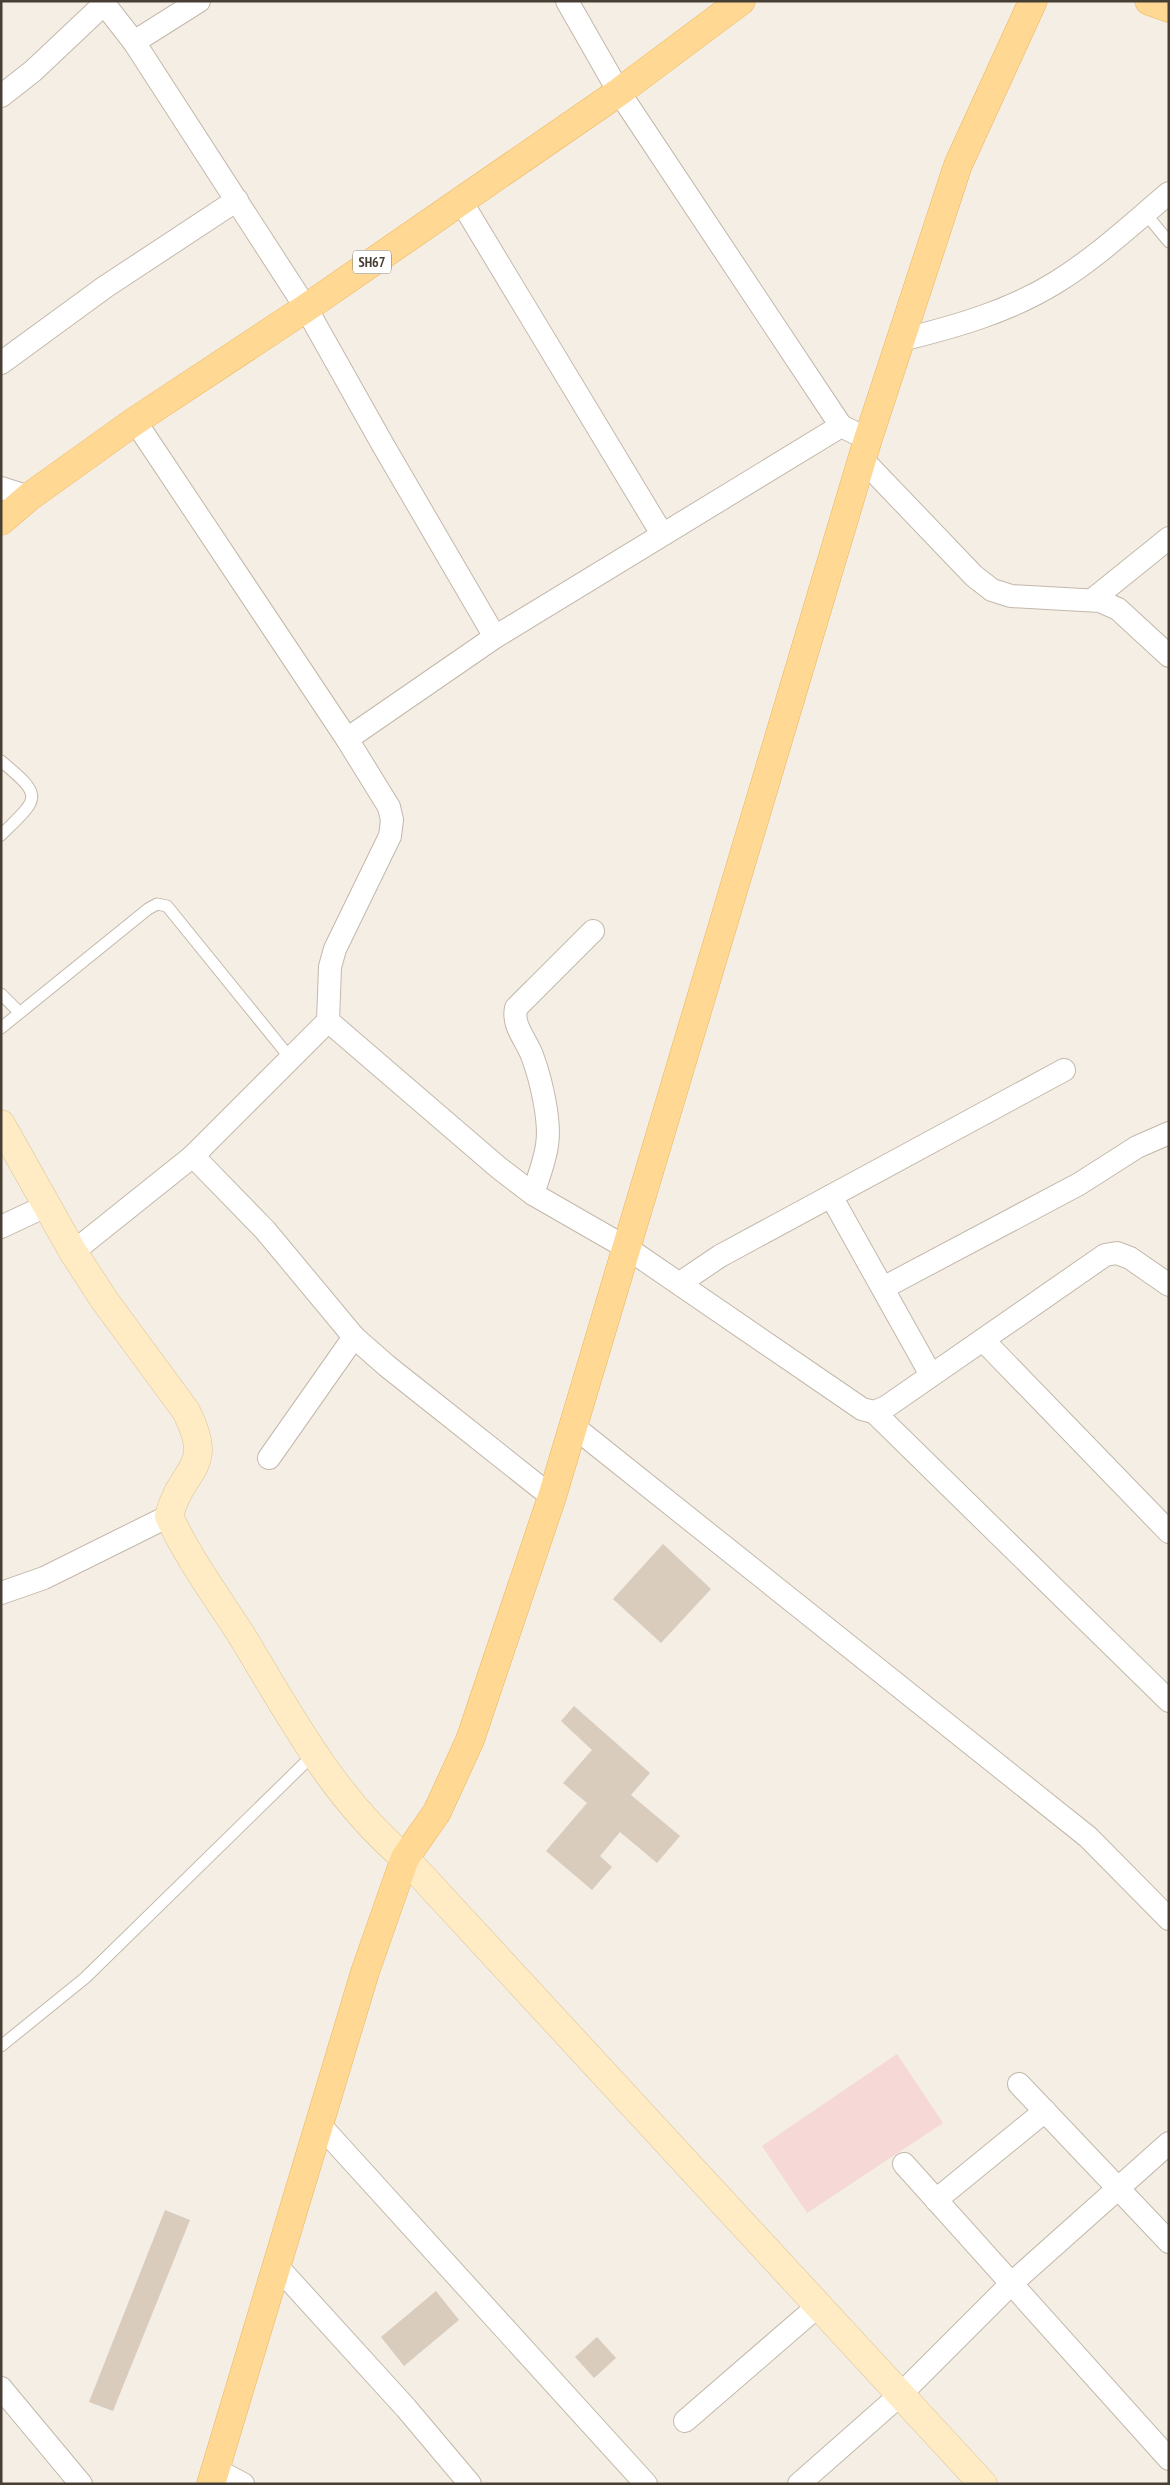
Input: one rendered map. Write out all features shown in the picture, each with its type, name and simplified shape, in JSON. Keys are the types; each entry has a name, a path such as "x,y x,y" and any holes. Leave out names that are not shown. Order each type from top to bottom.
{"main road":[{"name":"SH67","path":"1,521 29,497 135,421 306,308 619,92 740,1"},
{"path":"213,2476 365,1972 405,1858 437,1812 470,1740 552,1497 865,450 958,165 1033,1"},
{"path":"1,1124 73,1252 105,1301 186,1412 196,1431 200,1451 197,1462 173,1501 169,1516 314,1754 353,1808 378,1836 405,1858 983,2484"}],"street":[{"path":"134,42 199,1"},
{"path":"567,1 619,92 841,426 865,450 974,576 992,590 1011,596 1100,601 1118,609 1169,656"},
{"path":"1,96 33,71 103,3 134,42 238,200 306,308 382,445 495,637"},
{"path":"901,340 973,321 1026,299 1054,284 1082,264 1169,194"},
{"path":"1,362 105,286 238,200"},
{"path":"461,201 662,534"},
{"path":"73,1252 193,1156 328,1021 330,967 335,949 390,836 392,820 388,807 347,738 135,421"},
{"path":"347,738 495,637 841,426"},
{"path":"1,488 29,497"},
{"path":"1092,600 1169,538"},
{"path":"533,1194 547,1145 548,1130 533,1057 517,1027 514,1017 516,1008 593,931"},
{"path":"328,1021 498,1168 533,1194 627,1248 862,1409 874,1412 1169,1701"},
{"path":"680,1283 720,1256 1064,1070"},
{"path":"882,1288 1079,1184 1137,1148 1169,1133"},
{"path":"193,1156 265,1230 354,1337 387,1366 552,1497"},
{"path":"831,1196 931,1375"},
{"path":"1,1227 48,1205"},
{"path":"874,1412 886,1407 1105,1255 1117,1253 1130,1258 1169,1285"},
{"path":"269,1458 354,1337"},
{"path":"983,1340 1169,1532"},
{"path":"573,1426 1088,1837 1169,1919"},
{"path":"1,1594 44,1578 169,1516"},
{"path":"1019,2084 1169,2242"},
{"path":"936,2200 1045,2112"},
{"path":"319,2124 640,2482"},
{"path":"799,2484 900,2395 1012,2284 1116,2188 1169,2143"},
{"path":"904,2164 1169,2459"},
{"path":"276,2265 406,2408 470,2484"},
{"path":"685,2421 818,2306"},
{"path":"1,2388 81,2484"},
{"path":"213,2476 243,2484"}],"lane":[{"path":"1145,213 1169,242"},
{"path":"1,761 27,783 33,793 30,804 1,835"},
{"path":"1,1028 148,909 157,904 167,906 291,1059"},
{"path":"1,994 19,1012"},
{"path":"1,2046 84,1978 314,1754"}],"shaded area":[{"path":"897,2054 943,2123 807,2213 762,2146"}],"building":[{"path":"663,1544 711,1589 661,1643 613,1599"},
{"path":"574,1706 650,1773 631,1795 680,1836 657,1863 620,1832 600,1856 612,1867 592,1890 546,1851 587,1803 563,1783 592,1750 561,1721"},
{"path":"165,2210 190,2220 113,2411 89,2402"},
{"path":"436,2291 459,2320 404,2366 381,2337"},
{"path":"597,2337 616,2358 594,2378 575,2357"}]}
